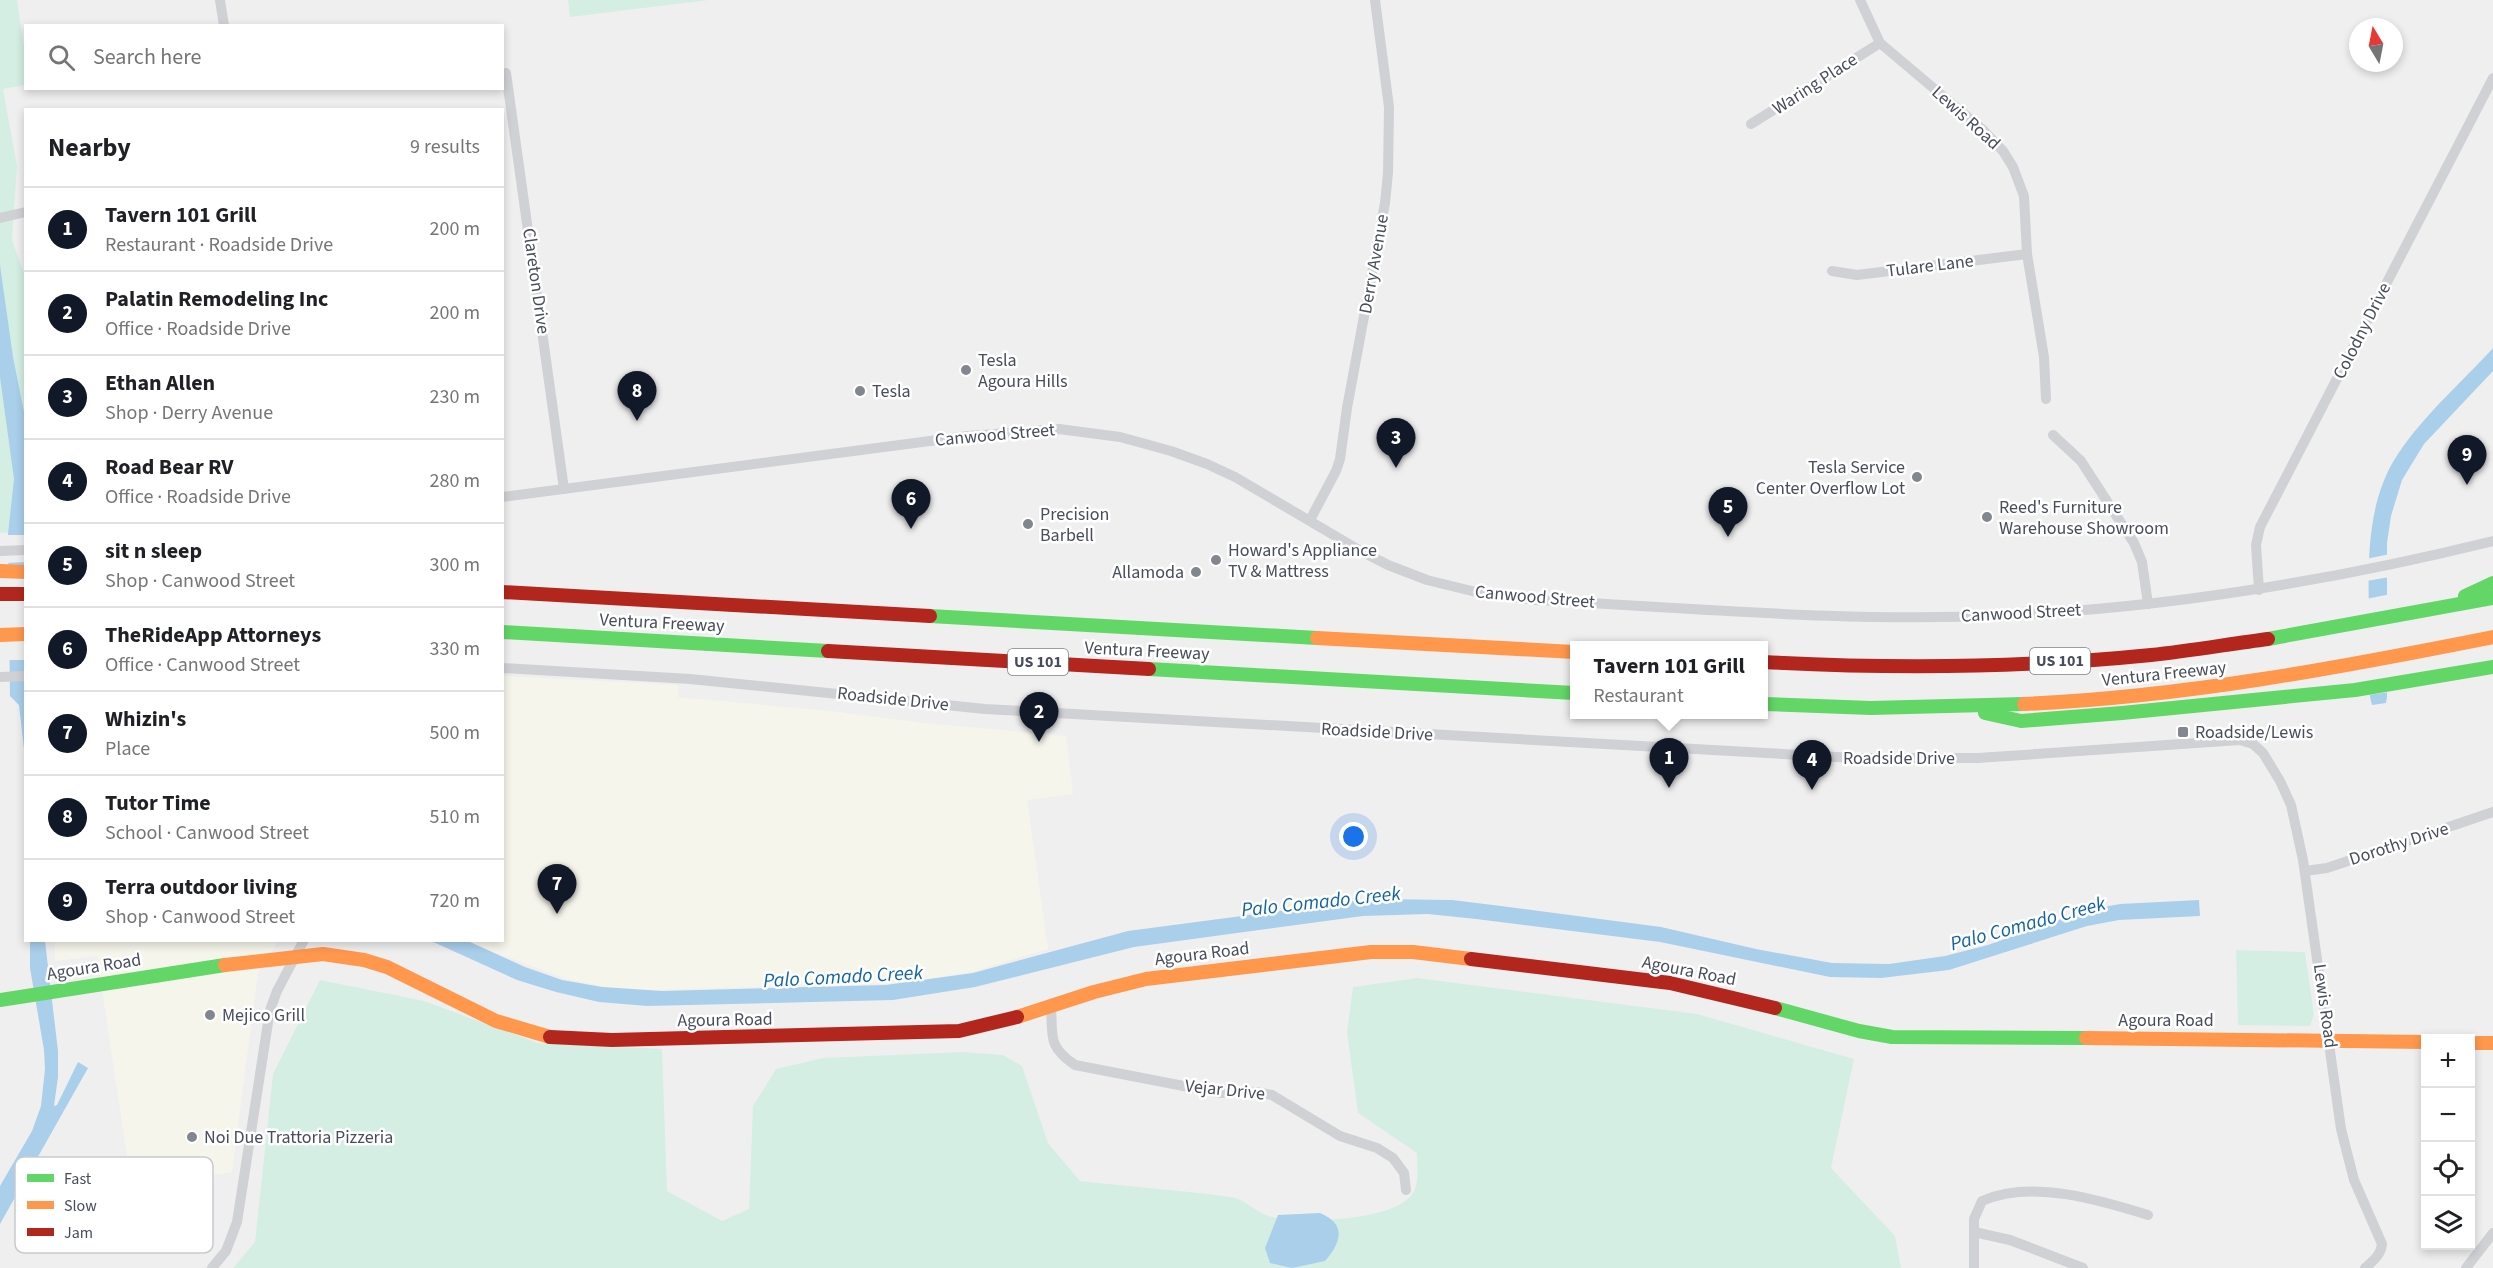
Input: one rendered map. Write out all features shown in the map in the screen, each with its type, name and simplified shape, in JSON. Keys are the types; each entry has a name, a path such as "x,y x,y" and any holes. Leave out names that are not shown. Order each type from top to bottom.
{"main road":[{"path":"0,571 24,572"},
{"path":"2436,609 2493,583"},
{"name":"Ventura Freeway","path":"504,592 1570,652"},
{"path":"0,594 24,594"},
{"name":"Ventura Freeway","path":"1768,662 1838,666 1954,667 2151,655 2279,637 2493,598"},
{"name":"Ventura Freeway","path":"504,632 1570,693"},
{"path":"0,635 24,634"},
{"name":"Ventura Freeway","path":"1768,704 1834,708 1966,708 2195,690 2355,664 2493,637"},
{"path":"1966,708 2021,721 2355,690 2493,666"},
{"name":"Agoura Road","path":"0,999 295,956 323,954 364,960 414,979 496,1021 519,1030 550,1037 583,1040 959,1030 994,1024 1146,979 1371,952 1413,952 1670,983 1714,992 1859,1031 1892,1036 1931,1039 2209,1038 2421,1042"},
{"path":"2475,1043 2493,1043"}],"street":[{"path":"220,0 224,24"},
{"name":"Derry Avenue","path":"1310,520 1340,459 1353,371 1385,203 1389,107 1375,0"},
{"name":"Lewis Road","path":"1860,0 1880,43 1982,129 2003,151 2024,196 2027,254 2043,346 2046,399"},
{"name":"Waring Place","path":"1750,124 1880,43"},
{"name":"Clareton Drive","path":"506,73 564,489"},
{"name":"Colodny Drive","path":"2259,590 2256,545 2260,527 2493,78"},
{"path":"5,217 24,212"},
{"name":"Tulare Lane","path":"1833,271 1857,275 2027,254"},
{"name":"Canwood Street","path":"504,497 968,436 1059,429 1120,437 1171,451 1235,477 1388,565 1454,588 1500,597 1803,615 1899,617 2009,615 2148,604 2259,590 2353,573 2493,541"},
{"path":"2053,435 2081,461 2134,543 2142,562 2148,604"},
{"path":"0,551 24,550"},
{"name":"Roadside Drive","path":"504,668 690,679 984,709 1848,758 1978,758 2225,739 2253,744"},
{"path":"0,677 24,676"},
{"name":"Lewis Road","path":"2253,744 2270,763 2292,805 2305,871 2342,1129 2354,1180 2382,1244 2376,1257 2365,1268"},
{"name":"Dorothy Drive","path":"2305,871 2327,868 2493,812"},
{"path":"212,1268 226,1251 237,1222 266,1029 277,991 303,942"},
{"name":"Vejar Drive","path":"1052,1006 1050,1030 1053,1042 1060,1055 1075,1065 1220,1093 1256,1092 1272,1095 1340,1136 1377,1149 1393,1158 1404,1173 1406,1190"},
{"path":"1974,1268 1974,1219 1982,1201 1992,1197 2020,1193 2078,1196 2148,1215"},
{"path":"1974,1232 2010,1240 2082,1268"},
{"path":"2466,1268 2493,1233"}],"shaded area":[{"path":"504,676 678,685 678,697 1066,736 1073,794 1027,800 1048,949 971,972 900,983 650,990 606,987 567,979 467,942 504,942"},
{"path":"55,942 277,942 258,972 232,1172 213,1175 213,1157 127,1157 97,956 55,961"}],"green space":[{"path":"0,0 17,0 24,47 24,85 3,89 17,166 12,240 24,273 24,532 0,533"},
{"path":"568,0 709,0 570,17"},
{"path":"2236,950 2305,952 2314,1015 2310,1026 2238,1025"},
{"path":"1417,978 1697,1014 1854,1059 1831,1168 1895,1236 1901,1268 233,1268 255,1242 273,1074 320,980 424,1001 538,1043 662,1049 667,1191 722,1221 749,1209 753,1106 776,1069 823,1058 963,1052 1003,1055 1022,1066 1048,1143 1080,1181 1231,1197 1272,1217 1323,1220 1364,1216 1383,1211 1399,1205 1410,1197 1415,1188 1417,1153 1358,1113 1347,1032 1353,987"}],"water":[{"path":"0,265 13,357 24,412 24,749 19,705 10,696 8,534 14,479 0,377"},
{"path":"2493,348 2493,371 2424,444 2402,480 2391,516 2387,543 2387,697 2386,703 2372,705 2368,675 2369,555 2374,512 2380,492 2388,472 2408,440"},
{"path":"1452,900 1661,927 1756,949 1832,963 1889,964 1945,956 1988,945 2087,910 2120,904 2199,900 2200,916 2119,920 2087,926 1949,970 1881,978 1830,977 1660,942 1476,919 1428,914 1363,916 1134,947 975,987 893,1000 647,1006 599,1002 556,992 517,980 433,942 470,942 525,967 562,980 602,987 662,991 886,985 973,973 1128,931 1354,901"},
{"path":"30,942 45,942 58,1051 58,1077 54,1106 57,1105 78,1062 88,1068 38,1157 17,1157 32,1131 41,1106 45,1069 44,1050 30,968"},
{"path":"15,1160 15,1197 0,1224 0,1186"},
{"path":"1320,1213 1329,1217 1338,1228 1339,1234 1335,1247 1325,1261 1292,1268 1270,1263 1265,1248 1278,1215"}],"pier":[{"path":"5,535 24,535 24,562 6,563"},
{"path":"2390,554 2390,577 2366,581 2366,559"},
{"path":"6,565 24,566 24,660 8,660"},
{"path":"2391,594 2390,692 2368,695 2366,599"}],"traffic: fast":[{"path":"2465,596 2493,583"},
{"path":"2268,639 2493,598"},
{"path":"930,616 1317,638"},
{"path":"504,632 828,651"},
{"path":"1985,713 2021,721 2122,713 2355,690 2493,667"},
{"path":"1149,669 1570,693"},
{"path":"1768,704 1871,708 2024,704"},
{"path":"0,1000 225,965"},
{"path":"1775,1008 1859,1031 1892,1037 2086,1038"}],"traffic: slow":[{"path":"0,571 24,572"},
{"path":"0,635 24,634"},
{"path":"2024,704 2201,688 2376,660 2493,637"},
{"path":"1317,638 1570,652"},
{"path":"1017,1017 1094,992 1146,979 1371,952 1413,952 1471,959"},
{"path":"225,965 323,954 364,960 387,967 496,1021 550,1037"},
{"path":"2086,1038 2421,1042"},
{"path":"2475,1043 2493,1043"}],"traffic: jam":[{"path":"504,592 930,616"},
{"path":"0,594 24,594"},
{"path":"1768,662 1861,666 2054,663 2180,652 2268,639"},
{"path":"828,651 1149,669"},
{"path":"1471,959 1670,983 1775,1008"},
{"path":"550,1037 612,1040 959,1031 1017,1017"}],"place":[{"name":"Tesla Agoura Hills","path":"966,370"},
{"name":"Tesla","path":"860,391"},
{"name":"Tutor Time","path":"637,421"},
{"name":"Ethan Allen","path":"1396,468"},
{"name":"Tesla Service Center Overflow Lot","path":"1917,477"},
{"name":"Terra outdoor living","path":"2467,485"},
{"name":"Reed's Furniture Warehouse Showroom","path":"1987,517"},
{"name":"Precision Barbell","path":"1028,524"},
{"name":"TheRideApp Attorneys","path":"911,529"},
{"name":"sit n sleep","path":"1728,537"},
{"name":"Howard's Appliance TV & Mattress","path":"1216,560"},
{"name":"Allamoda","path":"1196,572"},
{"name":"Roadside/Lewis","path":"2183,732"},
{"name":"Palatin Remodeling Inc","path":"1039,742"},
{"name":"Tavern 101 Grill","path":"1669,788"},
{"name":"Road Bear RV","path":"1812,790"},
{"name":"Whizin's","path":"557,914"},
{"name":"Mejico Grill","path":"210,1015"},
{"name":"Noi Due Trattoria Pizzeria","path":"192,1137"}],"water label":[{"name":"Palo Comado Creek","path":"1321,902"},
{"name":"Palo Comado Creek","path":"2028,924"},
{"name":"Palo Comado Creek","path":"843,977"}]}
